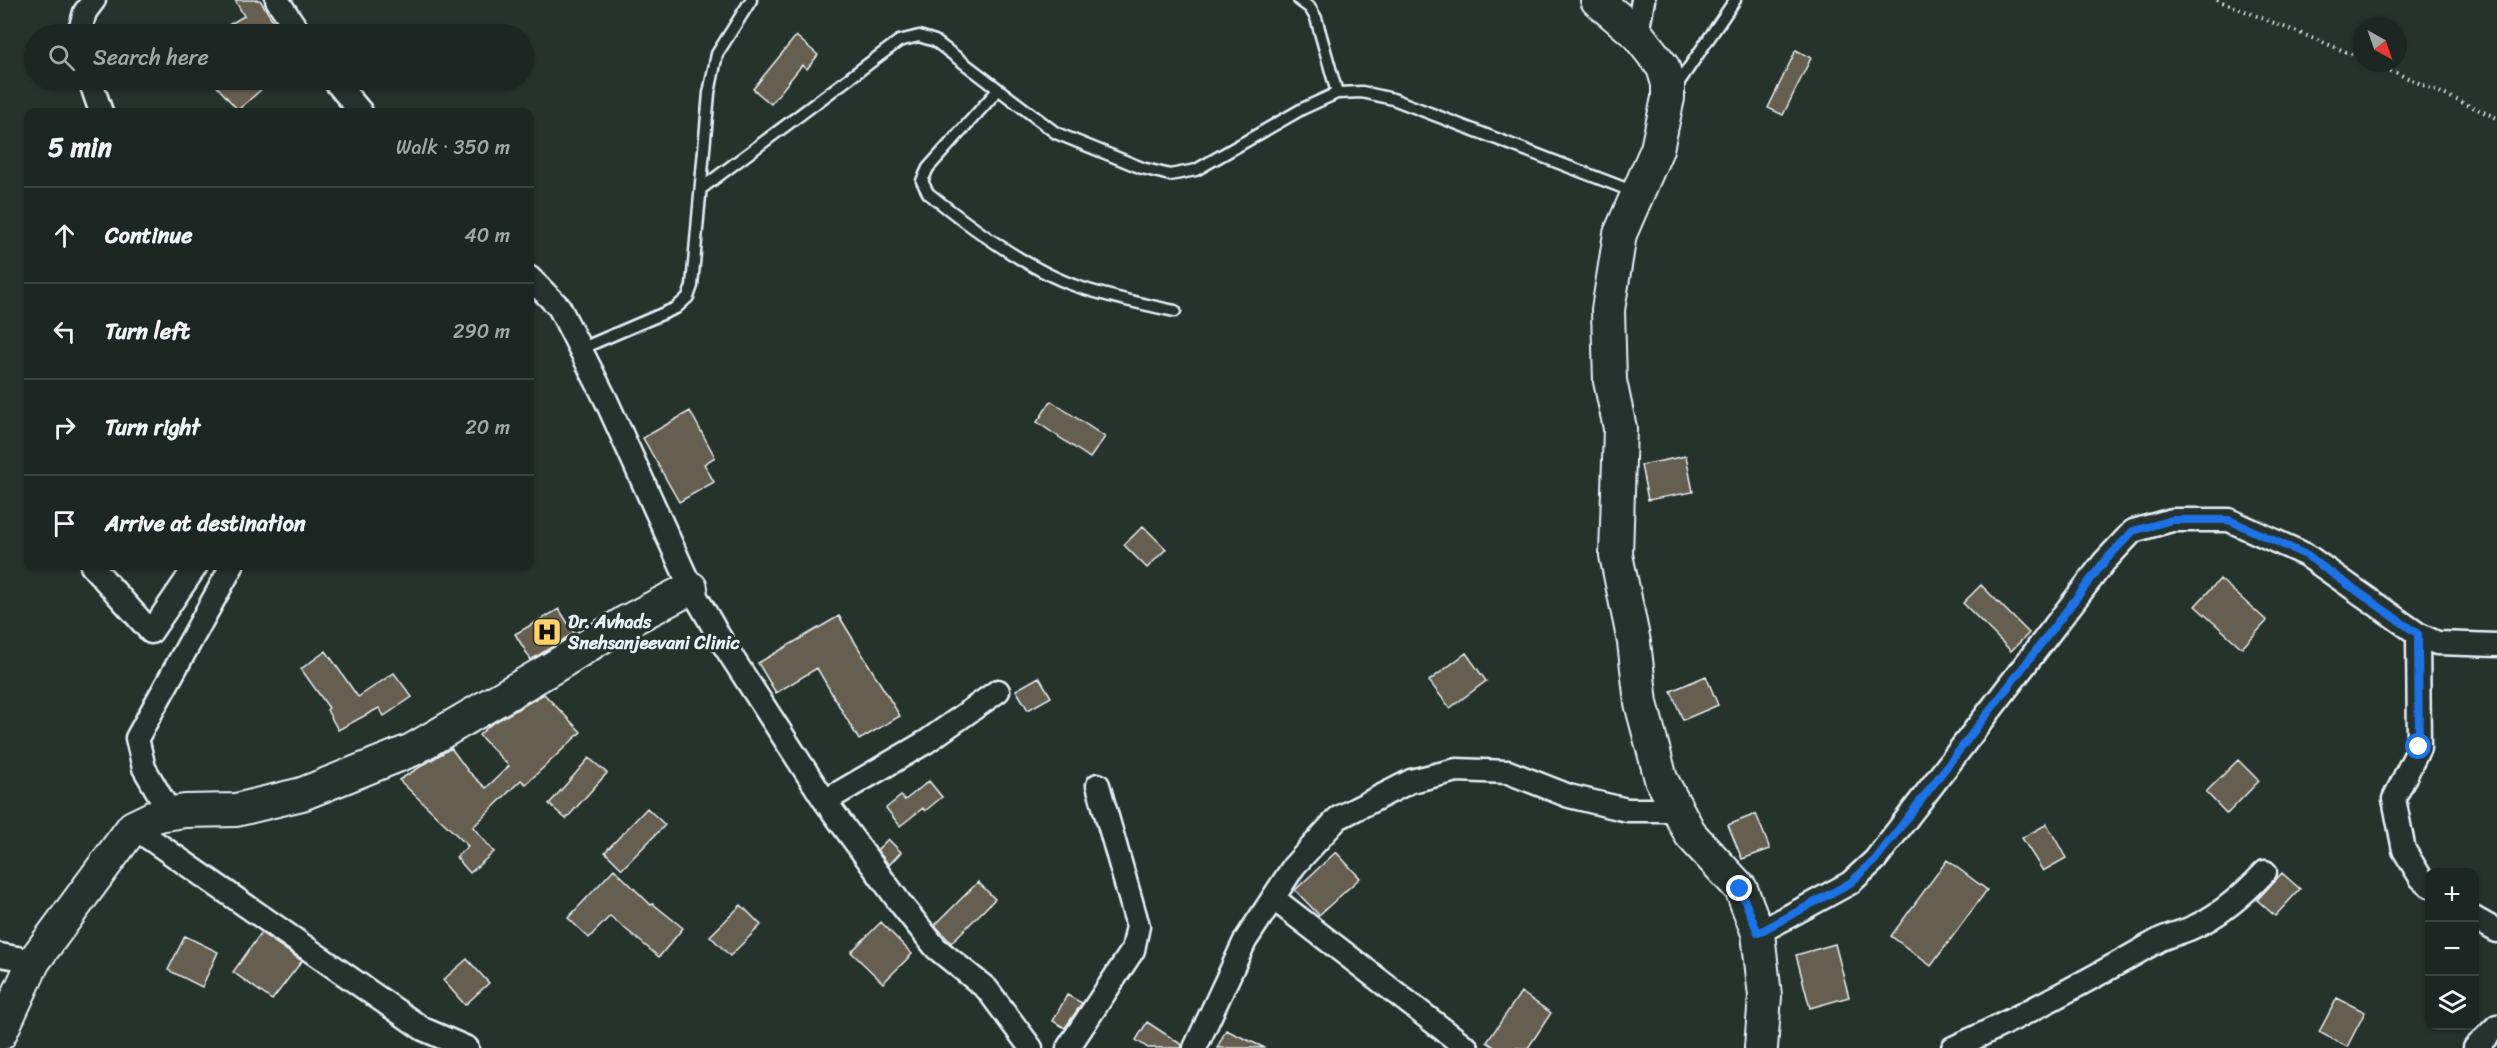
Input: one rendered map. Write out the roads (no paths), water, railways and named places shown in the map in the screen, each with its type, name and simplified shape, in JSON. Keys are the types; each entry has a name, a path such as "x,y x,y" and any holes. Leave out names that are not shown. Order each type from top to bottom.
{"street":[{"path":"82,24 86,12 94,0"},
{"path":"277,0 293,24"},
{"path":"1597,0 1637,34 1663,67 1668,84 1668,98 1657,149 1620,234 1608,310 1610,381 1620,428 1616,555 1634,642 1641,703 1661,779 1691,835 1740,889 1758,933 1765,996 1761,1048"},
{"path":"1637,34 1643,0"},
{"path":"93,90 100,108"},
{"path":"342,90 358,108"},
{"path":"534,282 559,307 606,400 692,588 724,645 825,801 936,948 987,989 1031,1048"},
{"path":"1758,933 1850,883 1875,860 2104,562 2133,531 2172,520 2229,520 2306,555 2418,634 2437,643 2497,645"},
{"path":"96,570 151,632 189,570"},
{"path":"170,813 144,768 137,738 230,570"},
{"path":"0,1034 34,961 133,827 158,815 236,810 302,794 412,750 624,623 692,588"},
{"path":"2418,634 2419,747 2394,799 2404,850 2425,882"},
{"path":"825,801 926,742 998,691"},
{"path":"1195,1048 1245,941 1294,866 1338,818 1411,782 1456,770 1508,772 1569,796 1628,810 1677,810"},
{"path":"1068,1048 1132,950 1138,926 1098,785"},
{"path":"133,827 423,1029 467,1048"},
{"path":"1953,1048 2123,963 2162,938 2191,929 2242,897 2265,872"},
{"path":"1273,898 1467,1048"},
{"path":"2479,920 2497,931"},
{"path":"0,955 34,961"},
{"path":"2475,1048 2497,1026"}],"lane":[{"path":"580,349 676,308 688,297 692,286 710,93 717,54 751,0"},
{"path":"1299,0 1310,8 1316,18 1337,93"},
{"path":"1668,98 1735,0"},
{"path":"702,188 899,41 919,36 935,41 1056,133 1142,168 1170,175 1196,170 1302,109 1337,93 1362,92 1393,99 1637,193"},
{"path":"998,90 928,168 922,181 928,193 1024,261 1075,286 1175,311"}],"place":[{"name":"Dr. Avhads Snehsanjeevani Clinic","path":"547,632"}]}
